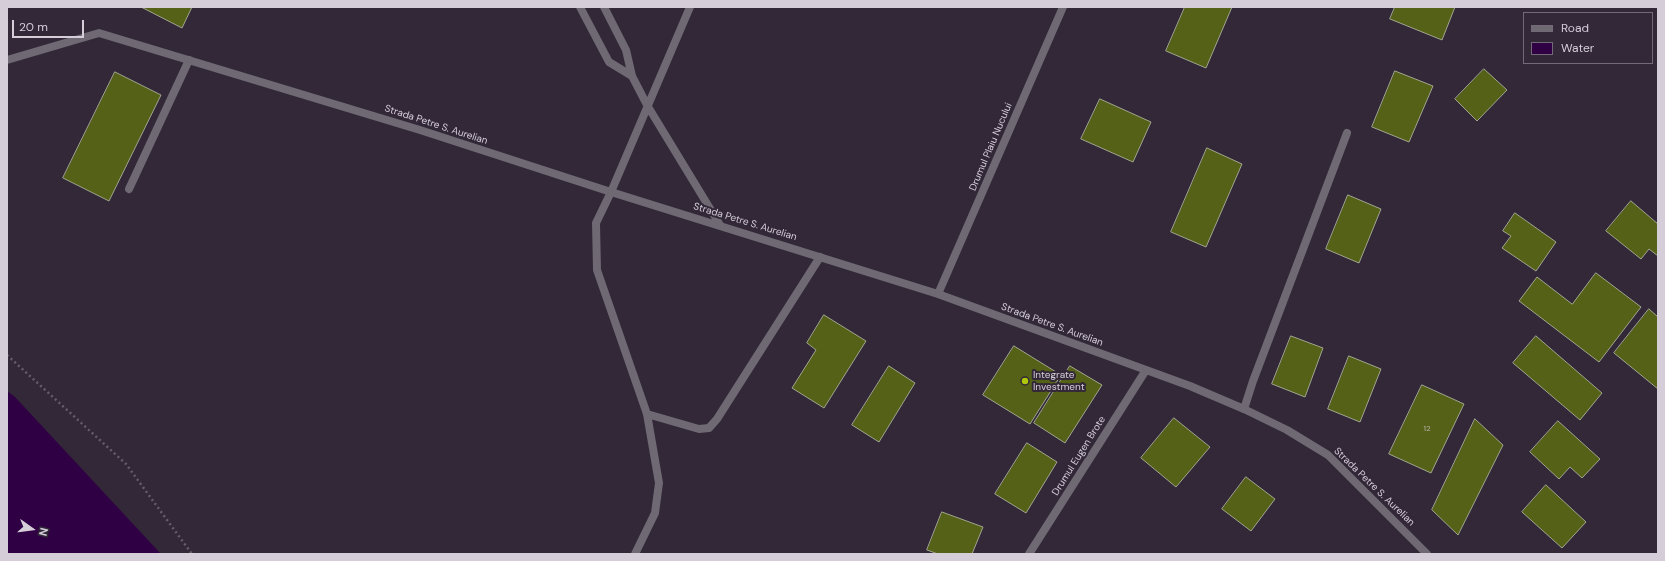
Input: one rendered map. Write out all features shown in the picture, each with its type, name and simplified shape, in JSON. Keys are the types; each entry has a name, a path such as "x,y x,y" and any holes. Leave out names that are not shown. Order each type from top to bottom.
{"street":[{"path":"580,7 609,62 632,76"},
{"path":"604,7 626,50 632,76 647,105 720,225"},
{"path":"636,554 655,513 659,483 647,414 597,270 596,223 611,192 690,7"},
{"name":"Drumul Plaiu Nucului","path":"938,294 1063,7"},
{"name":"Strada Petre S. Aurelian","path":"7,60 99,33 420,130 611,192 938,294 1146,370 1244,409 1287,430 1328,455 1427,554"},
{"path":"129,190 189,60"},
{"path":"1244,409 1347,133"},
{"path":"647,414 699,429 709,428 717,419 820,257"},
{"name":"Drumul Eugen Brote","path":"1029,554 1146,370"}],"path":[{"path":"7,356 126,464 192,554"}],"water":[{"path":"7,391 15,397 161,554 7,554"}],"building":[{"path":"192,7 182,28 143,8"},
{"path":"1185,7 1232,7 1206,68 1166,51"},
{"path":"1395,7 1455,7 1442,40 1390,19"},
{"path":"1484,69 1507,90 1477,121 1455,99"},
{"path":"1395,71 1433,86 1409,142 1372,127"},
{"path":"115,72 161,95 109,201 63,178"},
{"path":"1100,99 1151,122 1133,162 1081,139"},
{"path":"1207,148 1242,164 1206,247 1171,232"},
{"path":"1348,195 1381,209 1359,263 1326,249"},
{"path":"1631,201 1658,224 1658,256 1649,249 1641,259 1606,231"},
{"path":"1515,213 1556,242 1536,271 1502,248 1511,236 1503,231"},
{"path":"1596,273 1641,307 1599,362 1519,301 1537,277 1572,304"},
{"path":"1649,309 1658,317 1658,389 1614,353"},
{"path":"824,315 866,341 824,408 792,388 816,350 807,343"},
{"path":"1291,336 1323,348 1305,397 1272,384"},
{"path":"1536,336 1602,393 1580,420 1513,363"},
{"path":"1014,346 1061,375 1030,424 983,395"},
{"path":"1349,356 1381,369 1360,422 1328,409"},
{"path":"889,366 915,383 879,442 852,425"},
{"path":"1070,366 1102,385 1065,443 1034,423"},
{"path":"1422,385 1464,404 1431,473 1389,454"},
{"path":"1174,418 1210,447 1176,487 1141,458"},
{"path":"1475,419 1503,445 1458,535 1432,510"},
{"path":"1558,421 1600,459 1582,478 1570,467 1559,479 1530,452"},
{"path":"1027,443 1057,462 1026,513 995,494"},
{"path":"1246,477 1275,499 1251,531 1222,509"},
{"path":"1546,485 1586,522 1562,548 1522,512"},
{"path":"942,512 983,527 972,554 938,554 927,550"}],"place":[{"name":"Integrate Investment","path":"1025,381"}]}
